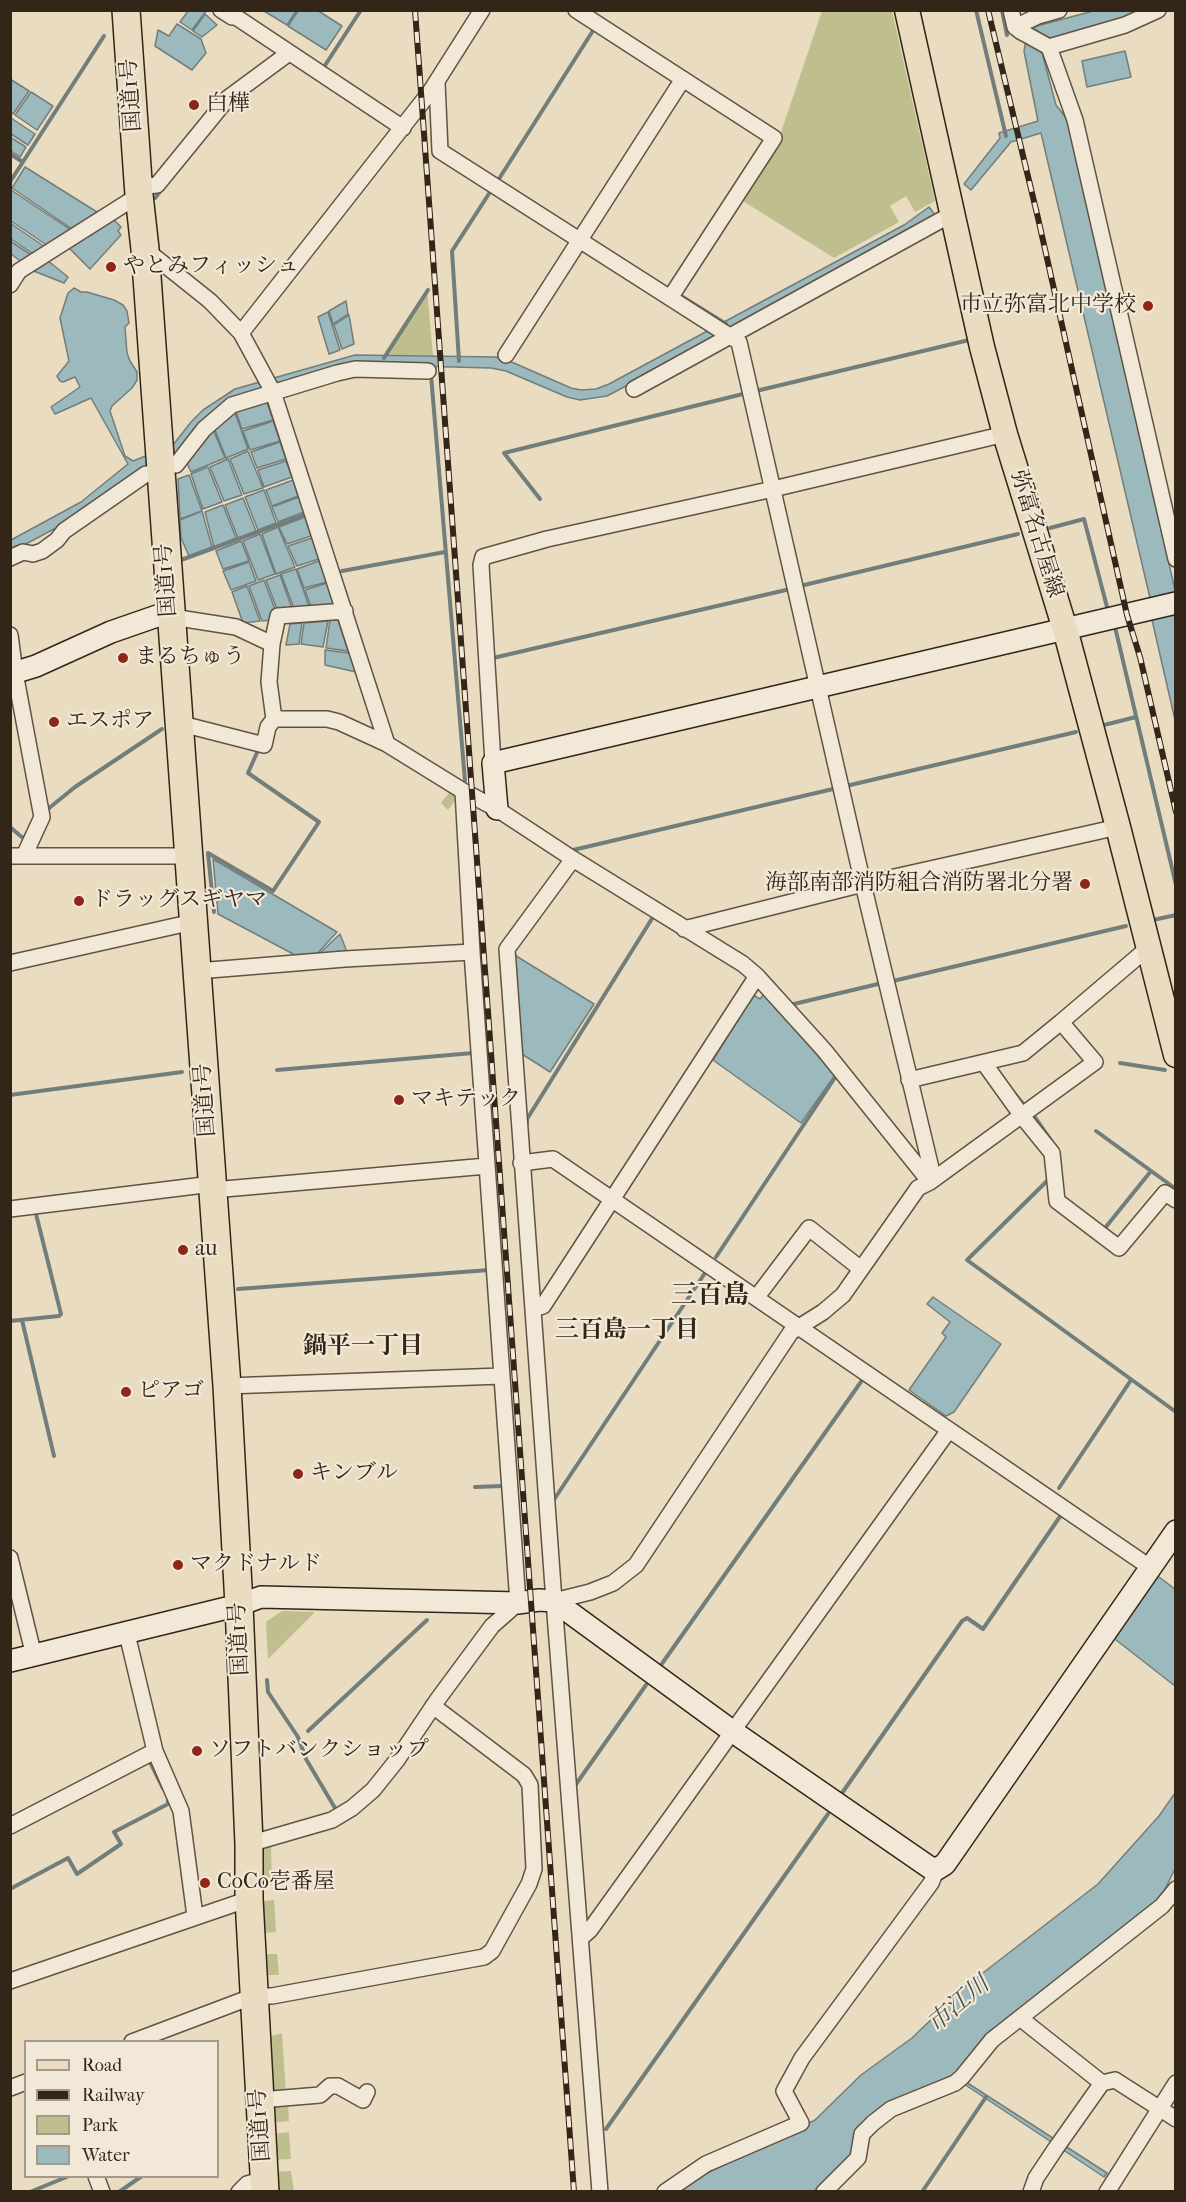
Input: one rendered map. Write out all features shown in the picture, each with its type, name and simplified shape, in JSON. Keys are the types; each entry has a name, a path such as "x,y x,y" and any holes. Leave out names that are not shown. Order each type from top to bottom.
{"highway":[{"name":"国道1号","path":"126,10 227,1386 239,1605 249,1844 249,1899 265,2185"}],"main road":[{"name":"弥富名古屋線","path":"907,10 982,347 1005,434 1065,629 1176,1055"}],"street":[{"path":"221,10 232,17 238,14 289,53 403,128"},
{"path":"241,333 403,128 437,82 482,10"},
{"path":"576,10 774,138 670,298"},
{"path":"1011,10 1019,30 1048,47 1075,120 1176,559"},
{"path":"1019,30 1038,16 1059,10"},
{"path":"1048,47 1116,28 1158,10"},
{"path":"10,285 19,271 138,191 157,186 228,98 289,53"},
{"path":"506,355 683,79"},
{"path":"437,82 440,151 739,342 862,884 931,1168 930,1182"},
{"path":"634,389 723,332 952,214"},
{"path":"145,249 210,301 241,333 273,392 387,744"},
{"path":"10,558 23,552 33,554 42,551 57,540 64,531 160,463 232,405 354,369 428,371"},
{"path":"497,809 481,565 483,557 547,539 1005,434"},
{"path":"493,763 1176,603"},
{"path":"178,723 264,745 268,727 274,719 269,682 272,644 278,616 345,611"},
{"path":"13,674 111,632 160,615 170,614 185,620 236,627 272,644"},
{"path":"10,635 13,674 42,817 17,856"},
{"path":"274,719 327,718 387,744 463,791 497,809 743,964 758,976 824,1050 930,1182"},
{"path":"463,791 472,952 518,1602"},
{"path":"684,928 862,884 1118,827"},
{"path":"17,856 187,856"},
{"path":"573,859 507,948 521,1163 600,2192"},
{"path":"10,963 193,922"},
{"path":"909,1080 1023,1053 1148,948"},
{"path":"197,971 472,952"},
{"path":"533,1309 543,1306 758,976"},
{"path":"10,1661 126,1634 239,1605 261,1597 554,1601 590,1592 613,1583 636,1565 791,1332 823,1312 843,1295 918,1188 930,1182 1095,1062 1061,1022"},
{"path":"984,1063 1022,1116 1052,1152 1058,1201 1119,1248 1165,1193 1176,1200"},
{"path":"521,1163 553,1160 1151,1568"},
{"path":"10,1209 213,1187 487,1166"},
{"path":"756,1298 809,1228 861,1269"},
{"path":"227,1386 501,1376"},
{"path":"581,1938 590,1930 949,1430"},
{"path":"665,2192 706,2164 801,2123 784,2091 802,2058 931,1883 937,1869 945,1864 1176,1531"},
{"path":"10,1558 33,1656"},
{"path":"554,1601 732,1731 929,1867 937,1869"},
{"path":"249,1844 332,1820 352,1808 373,1790 397,1760 433,1706 492,1626 518,1602"},
{"path":"126,1634 155,1751 182,1811 195,1916"},
{"path":"137,2040 254,1996 272,1996 484,1957 492,1951 529,1884 534,1869 530,1785 524,1775 433,1706"},
{"path":"10,1826 155,1751"},
{"path":"824,2192 858,2158 862,2134 873,2123 891,2109 955,2083 992,2040 1162,1906 1176,1889"},
{"path":"10,1981 249,1899"},
{"path":"1020,2018 1102,2083"},
{"path":"1031,2192 1036,2178 1102,2083 1115,2080 1176,2119"},
{"path":"1107,2192 1158,2108 1176,2083"},
{"path":"260,2100 320,2095 330,2086 338,2086 363,2100 367,2092"},
{"path":"239,2192 247,2184 265,2185"}],"green space":[{"path":"822,11 892,11 935,201 915,212 906,196 890,206 899,222 834,258 738,198 780,135"},
{"path":"427,288 433,356 384,355 386,350"},
{"path":"453,788 460,794 448,810 441,803"},
{"path":"282,1611 315,1612 268,1659 266,1622"},
{"path":"271,1845 272,1885 262,1886 262,1856 264,1849"},
{"path":"274,1900 276,1932 262,1933 262,1901"},
{"path":"262,1954 277,1954 279,1975 263,1975"},
{"path":"282,2033 286,2093 274,2092 270,2088 266,2038"},
{"path":"288,2103 289,2121 272,2123 273,2107"},
{"path":"289,2132 291,2159 274,2160 272,2134"},
{"path":"291,2171 294,2191 273,2191 272,2172"}],"water":[{"path":"317,10 342,26 326,50 288,26 298,11"},
{"path":"188,11 206,11 192,30 180,22"},
{"path":"264,11 296,11 287,25"},
{"path":"1093,11 1145,11 1041,49 1056,105 1067,119 1175,590 1175,720 1152,620 1154,615 1041,133 1011,142 971,190 964,184 1000,138 999,133 1038,121 1024,51 1027,35 1037,26"},
{"path":"205,14 217,25 202,37 193,31"},
{"path":"177,24 201,39 206,53 192,70 155,46 158,30 169,36"},
{"path":"1125,51 1131,77 1087,87 1082,61"},
{"path":"10,79 29,91 13,114 11,112"},
{"path":"31,92 53,106 37,130 15,115"},
{"path":"11,118 35,134 28,145 11,134"},
{"path":"10,137 26,147 20,157 11,151"},
{"path":"25,167 97,212 72,229 12,188"},
{"path":"11,190 71,230 48,246 11,221"},
{"path":"929,207 936,216 719,337 607,396 580,400 567,397 506,371 491,368 376,365 248,394 175,458 67,522 11,552 11,540 81,502 128,464 91,398 55,414 51,407 80,387 75,377 63,382 57,376 69,361 60,318 68,293 74,288 81,292 114,300 123,305 127,311 129,323 125,327 127,353 137,372 137,380 110,411 125,456 133,461 173,445 203,410 235,389 355,355 496,357 571,388 596,389 904,225"},
{"path":"114,220 121,227 118,231 121,235 90,269 68,247"},
{"path":"10,223 45,247 35,255 11,239"},
{"path":"10,241 33,256 23,263 11,254"},
{"path":"47,260 68,277 64,283 31,270"},
{"path":"346,301 348,314 333,324 329,311"},
{"path":"328,312 340,350 329,354 318,317"},
{"path":"349,315 354,344 342,349 334,325"},
{"path":"266,400 273,420 242,429 235,409"},
{"path":"234,410 248,449 226,458 213,425"},
{"path":"273,421 280,441 250,450 243,431"},
{"path":"212,427 225,458 191,472 186,461"},
{"path":"280,442 286,459 257,468 251,452"},
{"path":"248,451 263,488 244,494 230,459"},
{"path":"228,459 242,495 224,501 210,467"},
{"path":"286,461 292,477 264,487 258,470"},
{"path":"208,467 222,502 203,509 191,474"},
{"path":"189,475 202,511 180,519 178,479"},
{"path":"293,480 298,496 272,506 266,490"},
{"path":"264,490 276,523 258,530 245,497"},
{"path":"299,497 304,512 278,522 272,507"},
{"path":"243,498 256,531 238,538 225,505"},
{"path":"223,505 236,538 214,547 205,512"},
{"path":"202,511 212,547 189,556 181,538 180,520"},
{"path":"305,517 311,536 287,544 279,527"},
{"path":"278,527 295,567 276,574 262,534"},
{"path":"260,534 275,574 258,580 243,541"},
{"path":"312,538 319,559 297,566 288,546"},
{"path":"241,541 249,561 223,569 216,551"},
{"path":"319,561 327,582 304,588 297,569"},
{"path":"249,562 256,581 231,590 223,571"},
{"path":"296,569 310,609 295,611 281,574"},
{"path":"280,575 293,611 278,612 266,580"},
{"path":"264,580 276,612 271,620 262,621 249,586"},
{"path":"327,583 335,607 312,609 305,590"},
{"path":"247,586 260,621 243,623 232,592"},
{"path":"330,620 338,620 348,651 326,648"},
{"path":"328,621 323,647 301,644 304,623"},
{"path":"302,623 299,644 286,645 290,624"},
{"path":"325,650 349,653 356,672 325,665"},
{"path":"213,859 337,932 316,955 295,955 218,914"},
{"path":"340,934 347,952 319,954"},
{"path":"513,954 594,1004 550,1072 522,1054"},
{"path":"764,994 835,1075 801,1123 713,1060 753,995 760,999"},
{"path":"933,1297 1001,1344 954,1412 946,1416 909,1390 946,1337 942,1333 950,1322 927,1304"},
{"path":"1155,1574 1175,1589 1175,1686 1111,1636"},
{"name":"市江川","path":"1175,1793 1175,1869 1160,1899 986,2034 960,2069 952,2076 883,2107 848,2161 814,2191 680,2192 703,2175 815,2120 861,2075 912,2038 966,1986 1098,1884 1159,1816"},
{"path":"966,2082 1107,2173 1104,2177 964,2084"}],"waterway":[{"path":"322,70 361,10"},
{"path":"976,10 1006,136"},
{"path":"1002,10 1007,35"},
{"path":"497,182 594,29"},
{"path":"10,182 104,36"},
{"path":"10,154 23,162"},
{"path":"155,198 162,189"},
{"path":"459,361 452,251 492,189"},
{"path":"384,358 428,290"},
{"path":"681,296 726,324"},
{"path":"756,391 969,340"},
{"path":"431,375 465,781"},
{"path":"540,499 504,453 743,394"},
{"path":"181,560 307,514"},
{"path":"1050,528 1084,519 1107,607"},
{"path":"800,586 1018,534"},
{"path":"342,571 445,552"},
{"path":"493,658 786,590"},
{"path":"1115,627 1176,885"},
{"path":"1104,725 1136,717"},
{"path":"48,809 75,787 162,729"},
{"path":"846,786 1076,732"},
{"path":"214,912 208,853 273,891 319,822 248,773 259,748"},
{"path":"573,850 833,789"},
{"path":"10,827 24,839 26,835"},
{"path":"1153,920 1176,915"},
{"path":"527,1123 527,1119 653,917"},
{"path":"893,981 1126,926"},
{"path":"794,1004 878,984"},
{"path":"277,1070 473,1053"},
{"path":"1120,1063 1165,1070"},
{"path":"10,1095 182,1072"},
{"path":"716,1257 836,1076"},
{"path":"1014,1093 1025,1106"},
{"path":"1034,1116 1052,1142"},
{"path":"1096,1131 1176,1189"},
{"path":"1105,1228 1151,1171"},
{"path":"1048,1180 967,1260 1176,1412"},
{"path":"10,1321 61,1314 36,1214"},
{"path":"238,1289 489,1270"},
{"path":"553,1501 705,1273"},
{"path":"22,1320 54,1456"},
{"path":"661,1665 863,1379"},
{"path":"1059,1488 1131,1380"},
{"path":"475,1487 503,1486"},
{"path":"840,1796 962,1621 967,1618 983,1629 1061,1515"},
{"path":"308,1731 427,1620"},
{"path":"267,1680 268,1692 298,1737 306,1759 335,1808"},
{"path":"574,1787 646,1685"},
{"path":"150,1762 163,1788"},
{"path":"10,1889 68,1858 77,1874 121,1844 114,1832 168,1804 168,1798"},
{"path":"606,2129 828,1814"},
{"path":"922,2192 986,2097"},
{"path":"30,2192 64,2178"},
{"path":"119,2192 139,2178"}],"railway":[{"path":"415,10 574,2192"},
{"path":"988,10 1038,218 1127,615 1140,657 1176,812"}],"place":[{"name":"白樺","path":"194,105"},
{"name":"やとみフィッシュ","path":"111,267"},
{"name":"市立弥富北中学校","path":"1148,306"},
{"name":"まるちゅう","path":"123,658"},
{"name":"エスポア","path":"54,722"},
{"name":"海部南部消防組合消防署北分署","path":"1085,884"},
{"name":"ドラッグスギヤマ","path":"79,901"},
{"name":"マキテック","path":"399,1100"},
{"name":"au","path":"183,1250"},
{"name":"ピアゴ","path":"126,1392"},
{"name":"キンブル","path":"298,1474"},
{"name":"マクドナルド","path":"178,1565"},
{"name":"ソフトバンクショップ","path":"197,1751"},
{"name":"CoCo壱番屋","path":"205,1883"}],"district":[{"name":"三百島","path":"710,1297"},
{"name":"三百島一丁目","path":"627,1331"},
{"name":"鍋平一丁目","path":"363,1347"}]}
